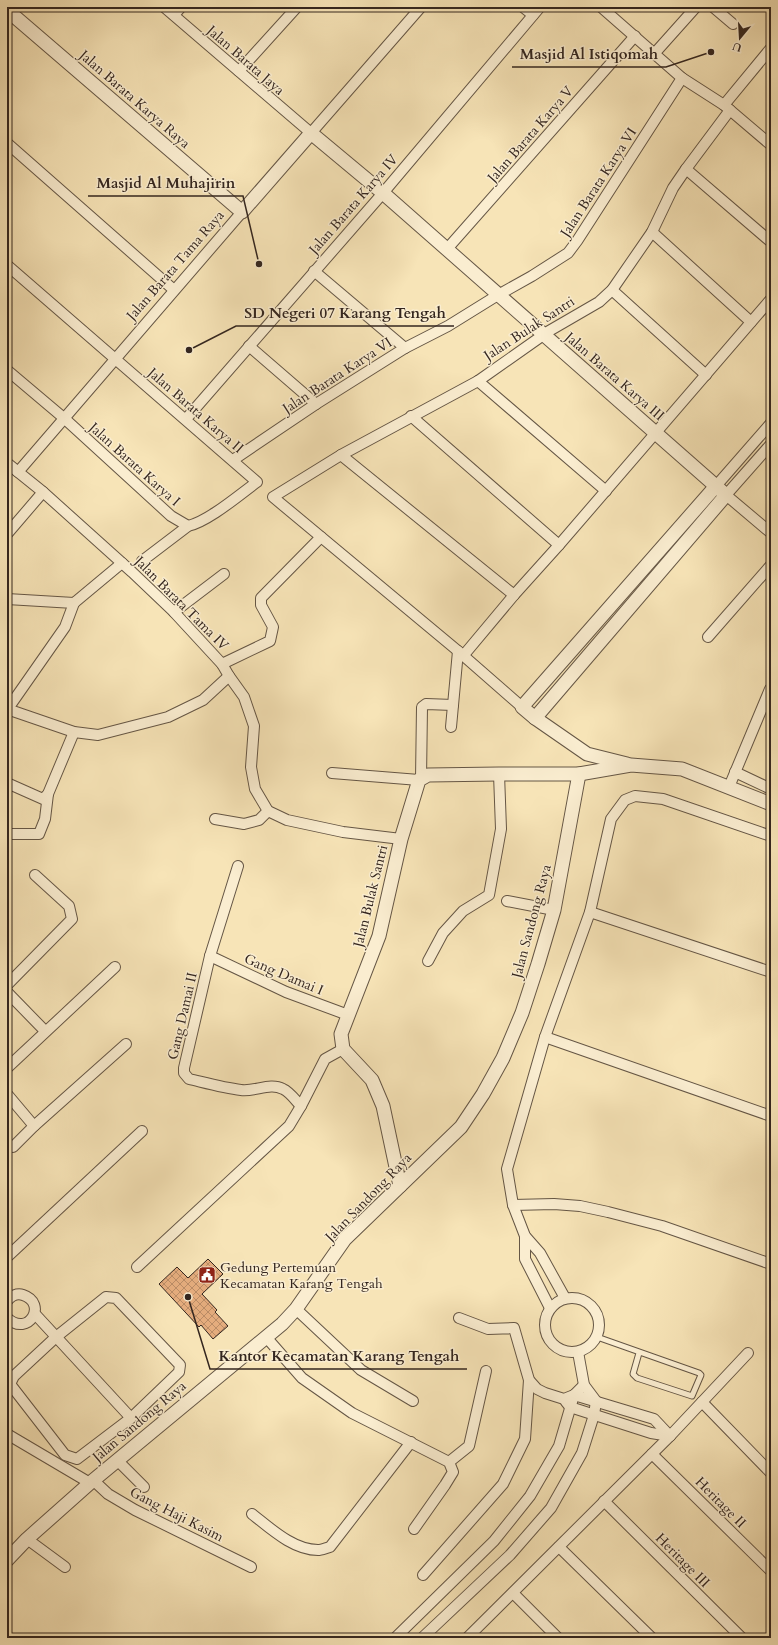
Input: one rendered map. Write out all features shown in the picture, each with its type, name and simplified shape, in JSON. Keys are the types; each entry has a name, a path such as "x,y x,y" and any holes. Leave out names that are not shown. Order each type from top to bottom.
{"street":[{"name":"Jalan Barata Jaya","path":"164,7 311,133"},
{"path":"174,16 181,7"},
{"path":"239,71 297,7"},
{"name":"Jalan Barata Tama Raya","path":"18,472 116,360 174,290 421,7"},
{"path":"523,7 533,15"},
{"name":"Jalan Barata Karya IV","path":"186,419 383,193 540,7"},
{"path":"601,7 682,78 727,107 771,145"},
{"path":"654,54 696,7"},
{"path":"713,7 733,24"},
{"name":"Jalan Barata Karya Raya","path":"7,10 242,212"},
{"name":"Jalan Barata Karya V","path":"447,249 635,36"},
{"name":"Jalan Bulak Santri","path":"321,537 273,497 341,455 478,381 543,335 599,302 612,290 652,232 673,188 727,107 771,48"},
{"name":"Jalan Barata Karya VI","path":"233,460 316,404 405,348 448,326 568,253 682,78"},
{"name":"Jalan Barata Karya III","path":"311,133 383,193 543,335 771,533"},
{"path":"7,143 174,290"},
{"path":"686,169 771,242"},
{"path":"652,232 751,322"},
{"name":"Jalan Barata Karya II","path":"7,265 257,482 196,524 188,526"},
{"path":"314,271 405,348"},
{"path":"612,290 706,374"},
{"path":"451,727 460,654 559,545 771,299"},
{"path":"249,346 316,404"},
{"name":"Jalan Barata Karya I","path":"7,370 65,419 171,516 188,526"},
{"path":"478,381 606,490"},
{"path":"411,416 559,545"},
{"path":"522,707 771,423"},
{"path":"535,718 771,444"},
{"path":"341,455 514,595"},
{"name":"Jalan Barata Tama IV","path":"7,462 43,492 122,563 174,612 222,664 244,697 254,726 251,768 255,789 268,810"},
{"path":"7,534 43,492"},
{"path":"142,561 188,526"},
{"path":"222,664 270,641 273,627 261,605 261,598 321,537 535,718 587,754 631,765 682,769 771,804"},
{"path":"122,563 74,603 66,627 7,709 74,732 98,735 168,717 203,700 229,676"},
{"path":"708,637 771,566"},
{"path":"174,612 224,574"},
{"path":"7,599 74,603"},
{"path":"728,787 770,689"},
{"path":"420,779 422,707 426,704 453,705"},
{"path":"7,834 39,834 44,819 48,794 74,732"},
{"path":"332,773 420,779 428,775 579,774 631,765"},
{"path":"735,772 771,789"},
{"path":"428,960 442,933 463,910 489,895 501,829 499,774"},
{"name":"Jalan Sandong Raya","path":"7,1560 27,1539 92,1482 282,1324 296,1309 345,1240 461,1127 483,1094 503,1058 522,1013 554,910 579,774"},
{"name":"Jalan Bulak Santri","path":"343,1049 341,1034 379,936 401,839 420,779"},
{"path":"7,783 38,798 43,799 48,794"},
{"path":"565,1298 540,1253 525,1236 513,1205 507,1170 545,1037 590,912 611,819 625,800 635,796 663,799 771,836"},
{"path":"215,819 244,824 259,820 268,810 287,820 343,832 401,839"},
{"path":"210,956 238,866"},
{"path":"7,985 72,919 69,906 35,875"},
{"path":"507,901 554,910"},
{"path":"590,912 771,972"},
{"name":"Gang Damai I","path":"210,956 286,992 348,1016"},
{"name":"Gang Damai II","path":"210,956 184,1073 189,1079 241,1090 254,1091 261,1088 280,1088 285,1090 301,1106"},
{"path":"7,1068 115,967"},
{"path":"7,992 45,1032"},
{"path":"545,1037 771,1116"},
{"path":"13,1147 34,1126 126,1044"},
{"path":"137,1267 289,1126 325,1059 343,1049 372,1080 382,1106 400,1186"},
{"path":"7,1094 34,1126"},
{"path":"7,1257 142,1131"},
{"path":"513,1205 566,1204 608,1212 662,1226 771,1264"},
{"path":"525,1236 525,1259 550,1308"},
{"path":"7,1301 12,1296 21,1294 30,1297 35,1305 35,1314 30,1321 22,1325 14,1324 7,1319"},
{"path":"106,1297 116,1298 180,1365 179,1372 131,1418 77,1459 65,1455 10,1384 14,1376 56,1337 106,1297"},
{"path":"565,1298 577,1298 589,1303 597,1313 600,1325 597,1337 590,1347 578,1352 565,1352 553,1345 546,1334 544,1321 550,1308 556,1302 565,1298"},
{"path":"296,1309 361,1370 413,1401"},
{"path":"35,1314 131,1418"},
{"path":"423,1575 503,1484 525,1439 529,1380 514,1328 488,1329 459,1318"},
{"path":"266,1337 302,1378 352,1413 449,1462 452,1472 445,1485 414,1529"},
{"path":"422,1638 510,1555 551,1508 582,1453 594,1415 596,1402 584,1385 578,1352"},
{"path":"467,1638 670,1436 748,1353"},
{"path":"449,1462 469,1446 486,1371"},
{"path":"529,1380 537,1389 564,1399 570,1408 651,1433 670,1436"},
{"path":"564,1399 574,1395 584,1385"},
{"path":"574,1395 654,1419 670,1436"},
{"path":"396,1638 494,1541 530,1496 559,1446 574,1395"},
{"path":"702,1402 771,1473"},
{"name":"Gang Haji Kasim","path":"7,1434 92,1482 108,1494 135,1510 251,1567"},
{"path":"252,1514 282,1538 303,1547 318,1550 330,1547 411,1442"},
{"name":"Heritage II","path":"652,1454 771,1571"},
{"path":"118,1460 144,1487"},
{"name":"Heritage III","path":"604,1501 742,1638"},
{"path":"27,1539 65,1567"},
{"path":"559,1546 652,1638"},
{"path":"513,1593 558,1638"}],"lane":[{"path":"597,1337 699,1373 700,1375 692,1396 636,1378 634,1374 639,1353"}],"building":[{"path":"208,1259 223,1274 202,1294 217,1310 215,1312 228,1326 213,1339 201,1325 199,1327 159,1284 177,1267 188,1278"}],"place":[{"name":"Masjid Al Istiqomah","path":"711,52"},
{"name":"Masjid Al Muhajirin","path":"259,264"},
{"name":"SD Negeri 07 Karang Tengah","path":"189,350"},
{"name":"Gedung Pertemuan Kecamatan Karang Tengah","path":"207,1275"},
{"name":"Kantor Kecamatan Karang Tengah","path":"188,1297"}]}
